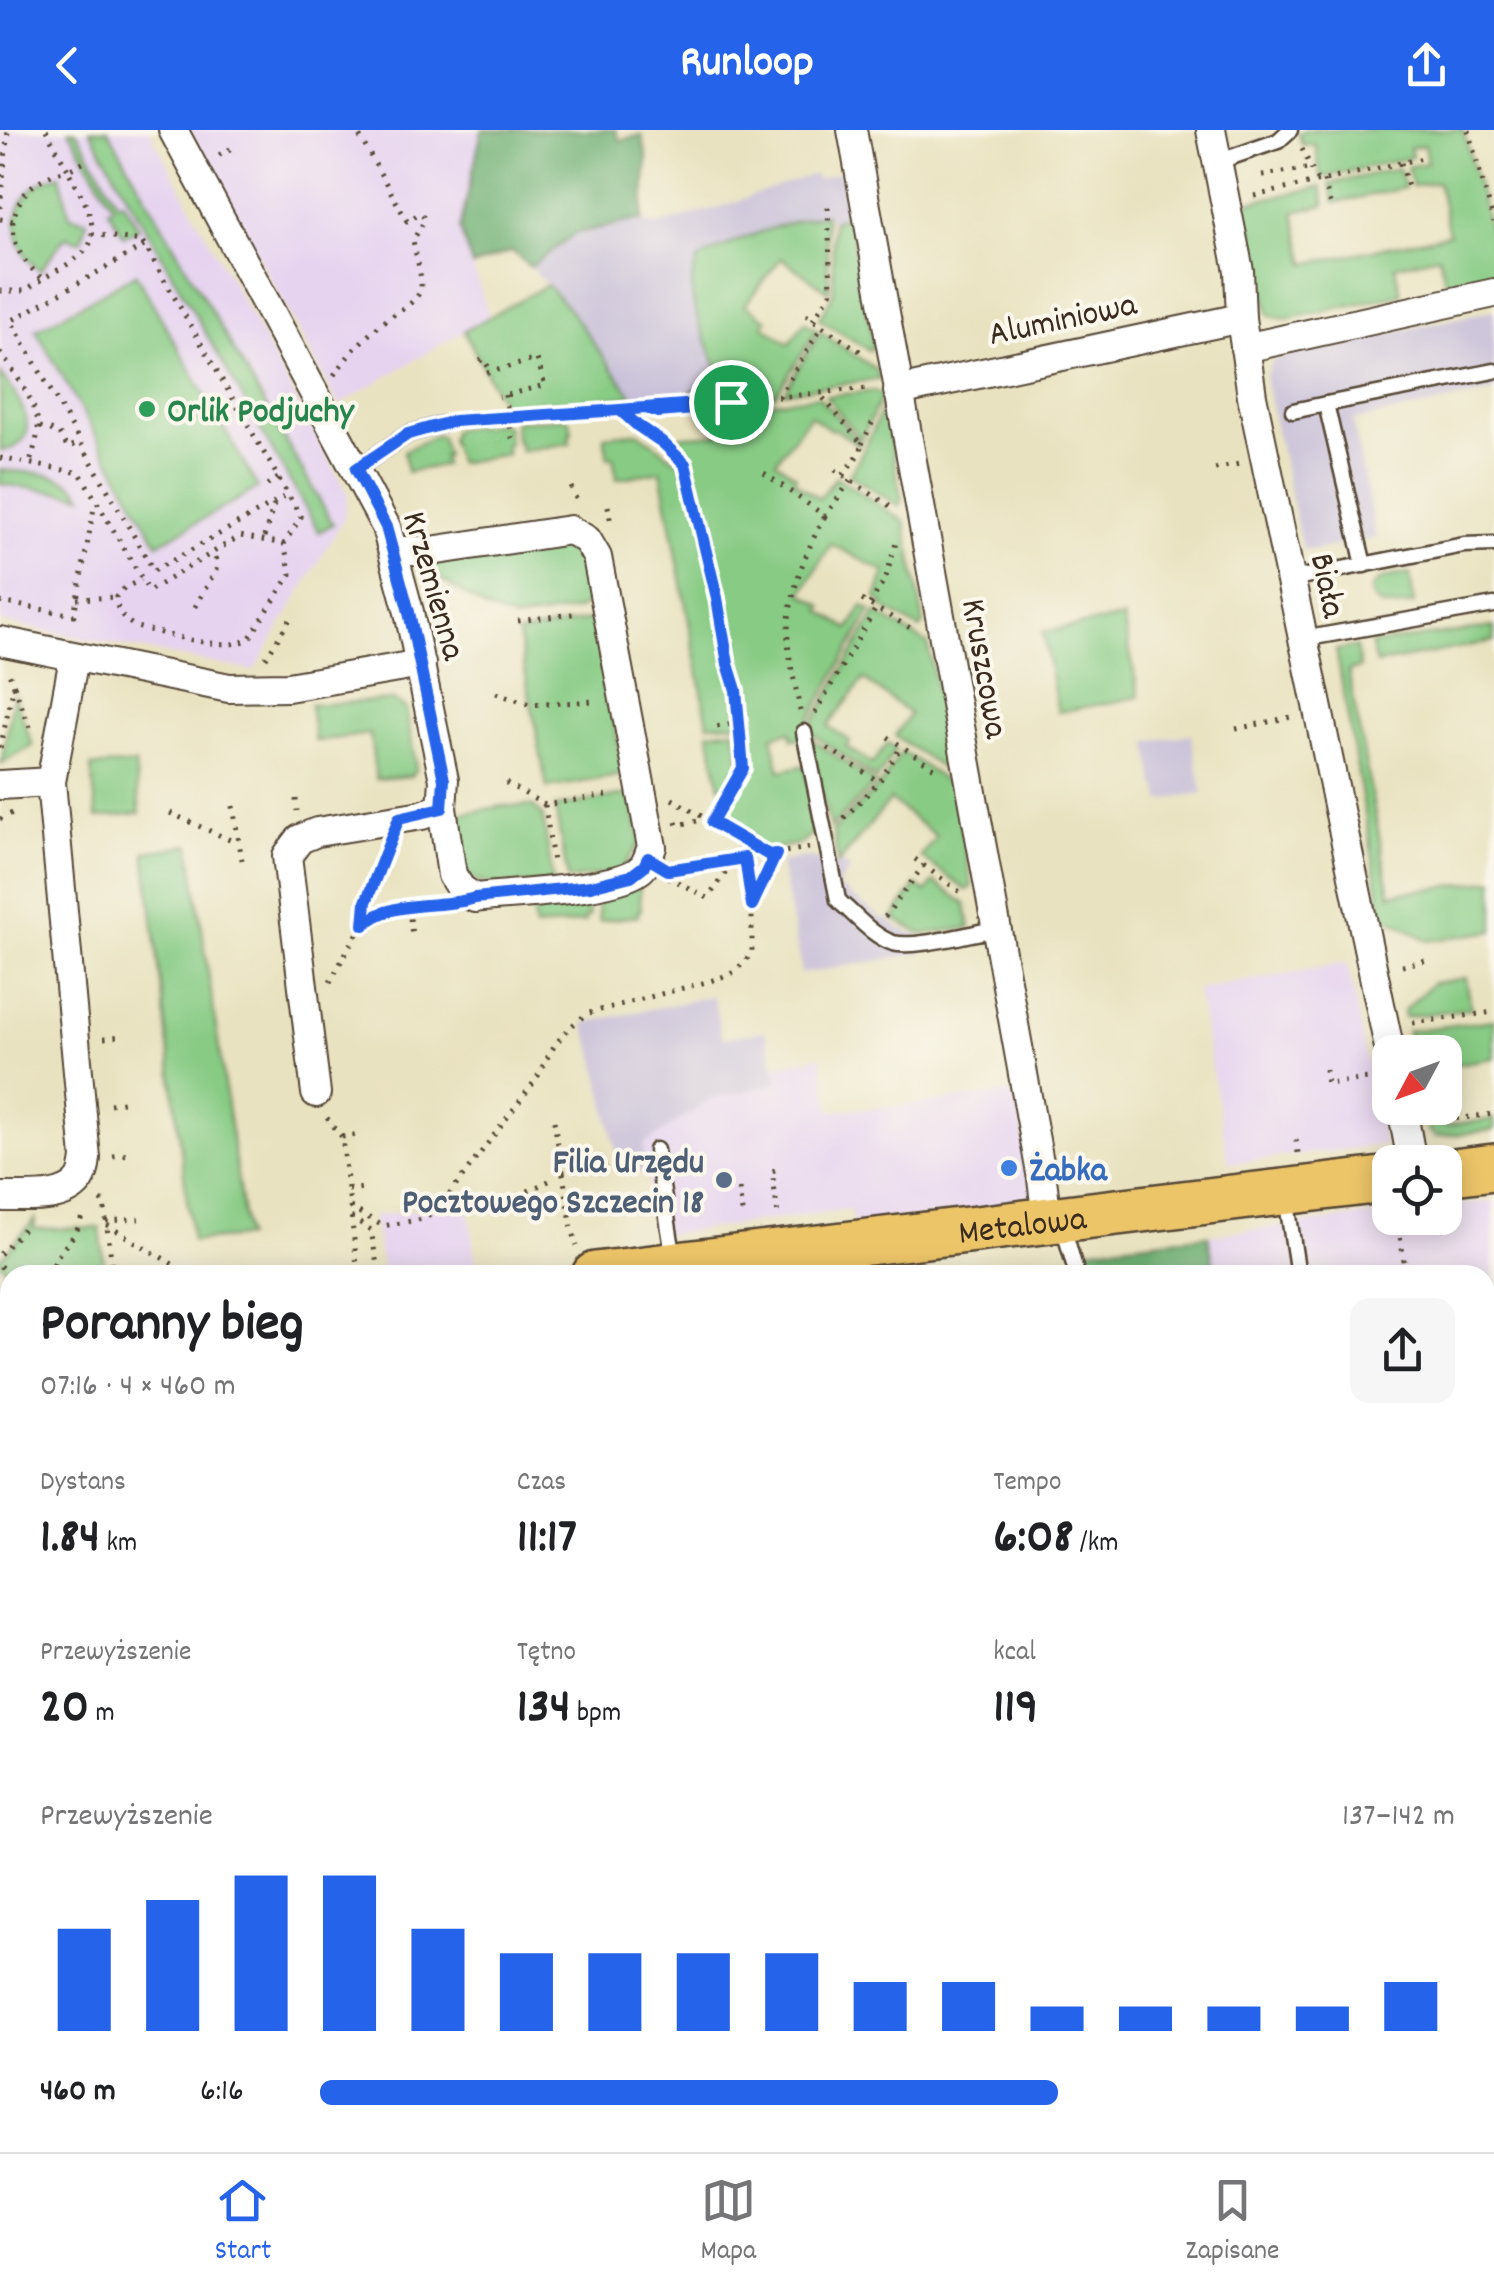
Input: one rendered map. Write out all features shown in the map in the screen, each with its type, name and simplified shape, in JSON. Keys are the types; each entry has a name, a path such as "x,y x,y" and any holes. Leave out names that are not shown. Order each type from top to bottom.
{"main road":[{"path":"1462,1171 1494,1168"},
{"name":"Metalowa","path":"711,1265 1054,1218 1372,1181"},
{"name":"Metalowa","path":"586,1262 638,1265"}],"street":[{"name":"Krzemienna","path":"174,130 386,527 421,664 444,780 442,808 452,876 460,889 475,898"},
{"name":"Kruszcowa","path":"852,130 891,389 1042,1179 1054,1218"},
{"name":"Biała","path":"1211,130 1239,271 1252,396 1386,1035"},
{"path":"1245,348 1494,293"},
{"name":"Aluminiowa","path":"891,389 1242,318"},
{"path":"393,551 431,551 570,530 587,540 597,557 652,861 631,876 591,886 475,898"},
{"path":"0,642 229,688 288,687 421,664"},
{"path":"0,1197 54,1195 75,1185 84,1173 82,1107 51,782 74,658"},
{"path":"0,785 51,782"},
{"path":"321,1098 287,856 300,839 316,832 442,808"}],"lane":[{"path":"1217,162 1278,141 1290,130"},
{"path":"1293,411 1494,371"},
{"path":"1326,404 1364,565"},
{"path":"356,469 408,434 444,424"},
{"path":"1291,579 1464,545 1494,544"},
{"path":"1303,638 1494,605"},
{"path":"804,732 838,900 875,932 895,943 910,944 996,929"},
{"path":"657,1154 688,1265"},
{"path":"1286,1191 1297,1265"},
{"path":"1054,1218 1073,1265"}],"path":[{"path":"0,208 8,130"},
{"path":"0,292 24,291 84,252 92,234 89,214 46,130"},
{"path":"328,384 361,340 410,304 420,290 421,277 412,240 425,220 421,213 406,222 356,130"},
{"path":"1469,130 1494,222"},
{"path":"1300,146 1330,204"},
{"path":"1241,199 1424,158"},
{"path":"43,279 18,252 13,235 13,221 22,196 48,174 87,161"},
{"path":"1401,163 1408,187"},
{"path":"1262,176 1313,168"},
{"path":"1485,189 1494,186"},
{"path":"813,320 831,293 828,207"},
{"path":"0,218 13,221"},
{"path":"92,234 142,241 301,517 284,544 290,574 250,639 243,643 197,640 136,626 123,617 116,597 141,580"},
{"path":"144,246 10,321 154,571 288,494"},
{"path":"145,266 154,262"},
{"path":"806,315 864,354"},
{"path":"780,398 822,326"},
{"path":"0,353 34,408 38,426 30,464"},
{"path":"480,361 484,360 489,373 537,359 545,385 502,396 510,417 513,444"},
{"path":"202,368 212,363"},
{"path":"713,373 731,402"},
{"path":"444,424 891,389"},
{"path":"819,394 862,444 861,452 844,475"},
{"path":"620,410 685,464 717,598 736,690 743,768 710,821"},
{"path":"38,426 58,432 68,448 80,442"},
{"path":"0,458 80,472 146,590 152,591 240,536 284,544"},
{"path":"1215,469 1246,463"},
{"path":"835,470 901,513"},
{"path":"764,472 825,516"},
{"path":"267,485 278,478"},
{"path":"850,480 825,516 795,588 788,630 790,660 804,732 879,782"},
{"path":"0,602 74,616 96,500"},
{"path":"264,539 275,502"},
{"path":"608,506 612,525"},
{"path":"804,732 873,606 899,532"},
{"path":"195,607 216,570 214,552"},
{"path":"78,598 116,597"},
{"path":"862,600 918,633"},
{"path":"518,621 607,609"},
{"path":"263,663 290,620"},
{"path":"0,748 14,686 8,669"},
{"path":"496,693 530,705 624,700"},
{"path":"1236,730 1295,716"},
{"path":"716,727 738,723"},
{"path":"888,737 947,776"},
{"path":"802,847 815,836 832,830 879,782 901,747"},
{"path":"506,783 545,805 641,789"},
{"path":"710,821 677,824 661,793 773,854"},
{"path":"545,805 557,889"},
{"path":"233,806 242,860"},
{"path":"170,813 230,840 238,839"},
{"path":"364,925 366,902 399,818"},
{"path":"436,1212 537,1078 562,1034 589,1013 710,981 731,974 746,961 752,950 752,905 745,858 731,832"},
{"path":"652,861 668,870 793,851"},
{"path":"752,905 773,854"},
{"path":"915,859 965,896"},
{"path":"652,861 668,877 708,900 734,860"},
{"path":"875,932 924,865"},
{"path":"323,995 364,925 379,914 475,898"},
{"path":"409,908 412,937"},
{"path":"1394,968 1430,959"},
{"path":"1405,1024 1494,1012"},
{"path":"1325,1069 1327,1084 1372,1079"},
{"path":"321,1098 327,1119 342,1136 357,1265"},
{"path":"1462,1118 1494,1114"},
{"path":"554,1121 572,1228 586,1262"},
{"path":"342,1136 358,1136"},
{"path":"563,1172 657,1154"},
{"path":"776,1170 772,1170 779,1219"},
{"path":"350,1207 383,1226 515,1196 553,1179"},
{"path":"75,1185 104,1202 112,1265"},
{"path":"54,1265 81,1224 81,1203 75,1185"},
{"path":"348,1190 364,1188"},
{"path":"739,1189 745,1233"},
{"path":"351,1217 372,1230 377,1265"},
{"path":"106,1223 139,1219"},
{"path":"106,1223 175,1265"},
{"path":"1400,1235 1405,1265"}],"shaded area":[{"path":"0,130 149,130 348,495 343,520 254,671 0,622"},
{"path":"189,130 482,130 460,229 489,316 339,405"},
{"path":"841,172 849,216 832,221 825,214 799,219 700,259 695,266 692,297 720,374 678,401 653,403 633,397 568,308 530,267 577,233 637,220 657,225 814,174 817,179"},
{"path":"1494,310 1494,392 1353,421 1376,538 1302,549 1265,378 1272,361"},
{"path":"1191,734 1203,793 1161,801 1148,742"},
{"path":"805,857 851,867 838,886 881,918 919,936 922,953 800,974 780,862"},
{"path":"1347,963 1372,1086 1372,1125 1380,1125 1384,1145 1229,1163 1197,990"},
{"path":"713,996 722,1038 765,1031 779,1083 711,1099 643,1145 646,1171 621,1174 584,1023"},
{"path":"821,1056 831,1111 1016,1092 1033,1191 1027,1203 854,1226 850,1209 655,1236 643,1145 711,1098 779,1083 775,1066"},
{"path":"1494,1201 1494,1265 1214,1265 1208,1235 1372,1215 1372,1235 1462,1235 1462,1205"},
{"path":"468,1203 476,1265 381,1265 373,1216"}],"green space":[{"path":"69,130 76,130 118,203 123,201 139,228 124,236 108,209 113,206"},
{"path":"90,130 108,130 333,524 319,532"},
{"path":"482,130 616,130 619,140 642,135 647,159 642,221 577,233 530,267 512,251 472,266 460,229"},
{"path":"1463,130 1494,247 1494,273 1446,284 1439,256 1395,266 1401,294 1288,319 1269,314 1245,203 1321,187 1325,205 1294,212 1306,264 1449,234 1438,182 1412,186 1407,167 1427,163 1424,145 1410,148 1412,157 1321,178 1315,144 1302,145 1298,133"},
{"path":"1399,168 1404,188 1334,203 1330,184"},
{"path":"60,175 70,216 87,220 82,241 65,237 40,271 20,245 17,216 31,190"},
{"path":"825,214 829,292 781,258 745,305 767,320 763,326 789,344 805,322 817,330 776,394 678,401 720,373 693,301 694,272 700,259 761,232"},
{"path":"849,216 873,342 869,350 819,319 834,293 832,221"},
{"name":"Orlik Podjuchy","path":"136,274 258,488 158,544 36,330"},
{"path":"547,285 633,397 503,405 464,331"},
{"path":"820,332 877,370 879,379 784,392"},
{"path":"0,374 21,406 27,429 16,447 1,451"},
{"path":"875,391 882,396 861,439 826,396"},
{"path":"818,396 860,443 810,415 776,461 796,476 794,481 819,499 836,477 905,522 924,623 920,629 882,607 884,604 876,598 885,572 831,544 802,593 849,629 863,606 871,611 799,738 792,739 790,731 772,736 780,771 805,765 816,830 802,843 766,851 717,821 746,770 741,723 708,724 661,471 617,479 604,436 638,432 677,461 690,461 670,437 718,434 717,409"},
{"path":"884,405 902,501 899,506 849,475"},
{"path":"567,418 572,433 570,443 521,451 516,421"},
{"path":"500,423 507,427 507,454 458,463 450,440 452,431"},
{"path":"437,435 446,455 444,465 407,472 404,451"},
{"path":"0,470 57,477 83,496 0,484"},
{"path":"557,539 581,549 595,595 577,610 515,620 486,609 430,572 429,564"},
{"path":"1410,574 1414,604 1387,607 1373,598 1371,591 1378,582"},
{"path":"876,613 928,644 950,765 947,772 895,736 910,714 864,679 828,726 850,741 846,747 872,764 888,743 896,749 877,779 808,731"},
{"path":"1123,618 1139,697 1058,712 1043,632"},
{"path":"595,619 624,775 547,788 518,634"},
{"path":"1494,627 1494,641 1376,664 1371,644"},
{"path":"1356,647 1360,668 1348,671 1390,894 1494,880 1494,931 1428,941 1383,915 1336,650"},
{"path":"14,695 33,746 1,764"},
{"path":"393,700 406,709 416,768 411,776 376,779 370,734 315,741 310,705"},
{"path":"735,729 740,765 725,787 720,787 709,732"},
{"path":"808,737 876,783 830,828"},
{"path":"902,751 954,787 972,887 966,890 921,857 936,836 890,800 838,864 833,831 881,784"},
{"path":"135,764 140,813 97,818 91,767"},
{"path":"631,794 641,842 620,871 568,880 555,807"},
{"path":"502,806 533,806 543,816 553,882 500,885 474,880 464,873 457,858 456,815"},
{"path":"190,845 246,1237 192,1241 145,852"},
{"path":"934,882 966,904 970,928 922,934 893,918 916,885 926,892"},
{"path":"639,886 638,916 599,921 600,890"},
{"path":"586,892 589,917 584,917 585,922 535,928 531,899"},
{"path":"1466,978 1471,1008 1404,1017 1403,1011 1433,983"},
{"path":"1494,1020 1494,1058 1462,1063 1462,1035 1408,1035 1407,1031"},
{"path":"1494,1119 1494,1130 1436,1137 1426,1125 1462,1125"},
{"path":"35,1219 34,1229 100,1228 104,1265 2,1265 0,1259"},
{"path":"1208,1235 1214,1265 1089,1265 1085,1249"}],"place":[{"name":"Orlik Podjuchy","path":"147,409"},
{"name":"Żabka","path":"1009,1168"},
{"name":"Filia Urzędu Pocztowego Szczecin 18","path":"724,1180"}],"route":[{"path":"731,402 718,407 658,412 646,408 620,410 685,464 693,494 736,690 743,768 712,822 769,855 776,854 752,905 745,858 668,870 648,858 631,876 591,886 397,909 379,914 364,925 366,902 399,818 442,808 444,780 393,551 386,527 356,469 408,434 454,421 731,402"}]}
